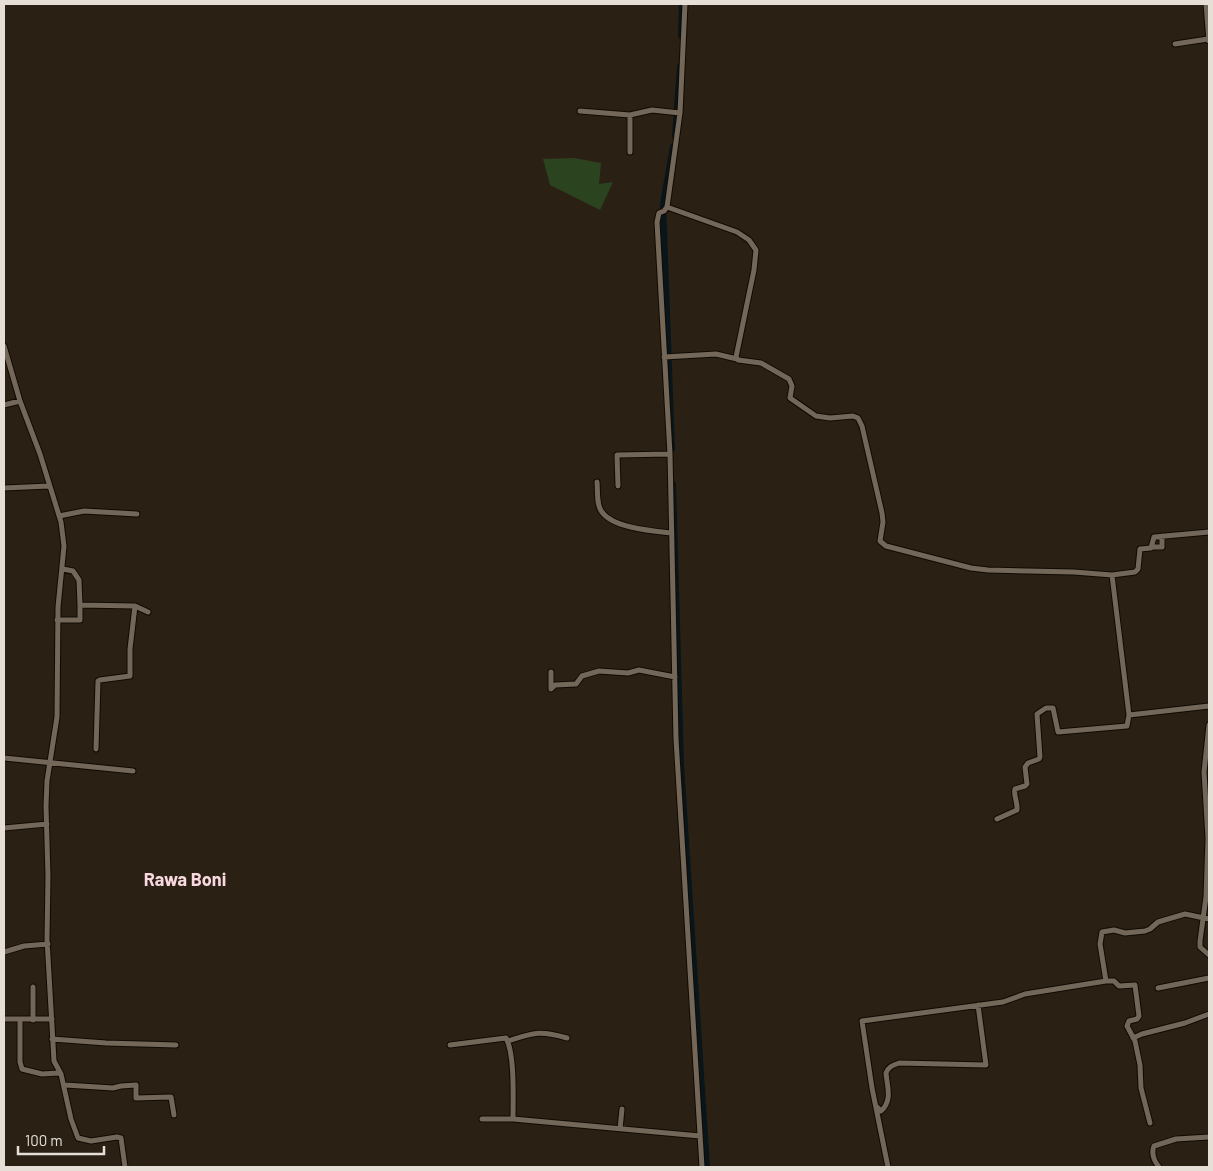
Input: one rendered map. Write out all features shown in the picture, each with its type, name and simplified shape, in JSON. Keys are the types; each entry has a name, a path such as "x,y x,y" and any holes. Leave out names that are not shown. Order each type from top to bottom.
{"street":[{"path":"686,4 677,112 664,210 657,216 657,222 668,357 676,739 702,1167"},
{"path":"1175,44 1209,40 1206,4"},
{"path":"580,111 630,115 652,110 677,112"},
{"path":"630,115 630,152"},
{"path":"664,210 737,232 749,240 756,250 754,270 736,351 737,359"},
{"path":"4,346 20,401 40,454 59,516 64,546 57,620 57,717 47,781 48,944 54,1062 65,1085 71,1119 78,1138 91,1141 121,1138 125,1167"},
{"path":"668,357 716,354 757,361 789,379 792,386 791,399 816,416 830,418 853,416 858,418 862,426 880,501 883,522 880,541 886,546 971,568 1112,575 1135,572 1138,569 1140,549 1162,547 1162,536"},
{"path":"4,406 20,401"},
{"path":"618,486 617,455 670,454"},
{"path":"597,482 600,511 614,522 671,533"},
{"path":"4,488 49,486"},
{"path":"59,516 84,512 137,514"},
{"path":"1152,548 1153,538 1209,532"},
{"path":"57,620 80,620 79,580 73,571 63,569"},
{"path":"997,819 1017,810 1014,791 1027,784 1026,767 1028,763 1040,757 1036,714 1046,708 1053,708 1058,732 1127,726 1129,716 1112,575"},
{"path":"80,604 135,606 148,612"},
{"path":"96,749 98,682 100,680 130,676 130,649 135,606"},
{"path":"551,672 551,689 555,685 576,684 582,676 598,671 628,672 639,670 675,677"},
{"path":"1129,716 1209,706"},
{"path":"1209,725 1204,772 1208,838 1206,897 1200,944 1202,950 1209,955"},
{"path":"4,758 133,771"},
{"path":"4,828 47,824"},
{"path":"1106,981 1100,944 1102,932 1114,930 1125,933 1145,931 1158,922 1184,914 1209,919"},
{"path":"4,952 24,946 48,944"},
{"path":"1158,988 1209,978"},
{"path":"888,1167 862,1021 1003,1002 1025,994 1106,981 1114,981 1119,986 1134,984 1136,986 1139,1016 1137,1019 1127,1023 1140,1065 1141,1088 1150,1123"},
{"path":"32,987 33,1020"},
{"path":"876,1106 881,1111 887,1103 889,1096 886,1072 893,1065 899,1063 986,1065 978,1005"},
{"path":"1133,1038 1209,1014"},
{"path":"4,1019 52,1019"},
{"path":"20,1020 20,1062 22,1069 42,1074 59,1072"},
{"path":"508,1041 539,1032 567,1038"},
{"path":"450,1045 506,1038 511,1062 513,1119"},
{"path":"52,1039 176,1046"},
{"path":"65,1085 113,1088 136,1084 136,1098 171,1097 174,1115"},
{"path":"620,1129 622,1108"},
{"path":"482,1119 513,1119 700,1136"},
{"path":"1159,1167 1152,1151 1154,1146 1176,1139 1209,1137"}],"green space":[{"path":"574,158 601,163 599,184 613,182 600,210 550,185 543,159"}],"waterway":[{"path":"681,36 682,4"},
{"path":"675,136 680,66"},
{"path":"672,449 663,204 673,146"},
{"path":"673,484 681,764 707,1167"}],"district":[{"name":"Rawa Boni","path":"185,879"}]}
